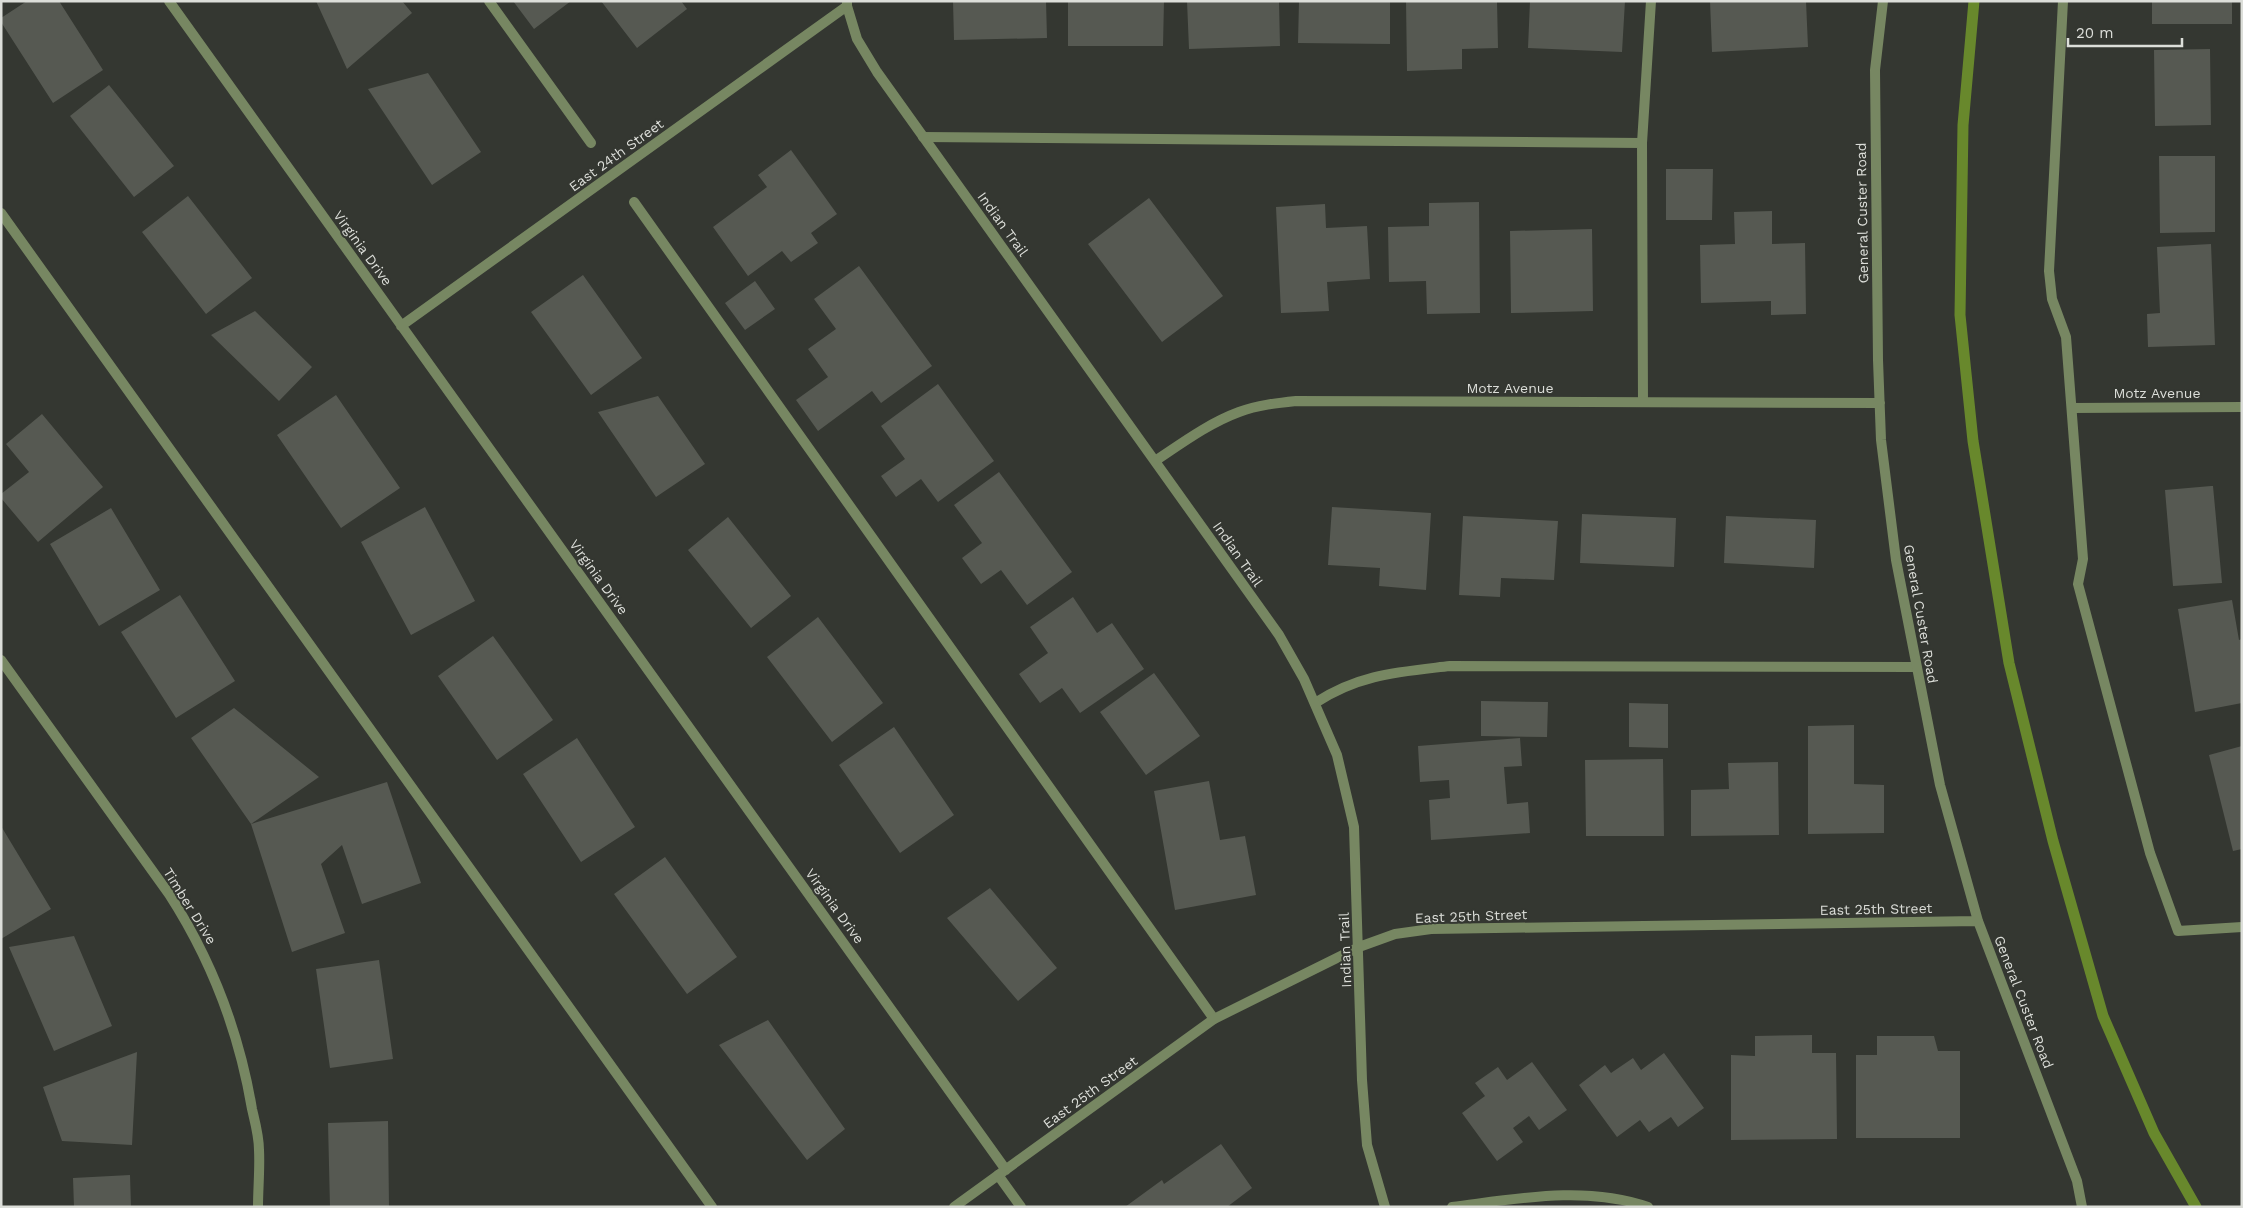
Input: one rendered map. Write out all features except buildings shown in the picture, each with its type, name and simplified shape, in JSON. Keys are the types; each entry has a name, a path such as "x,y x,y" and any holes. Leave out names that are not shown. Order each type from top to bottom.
{"street":[{"name":"Virginia Drive","path":"169,1 1002,1172 1020,1207"},
{"path":"489,1 591,143"},
{"path":"1643,402 1642,143 1651,1"},
{"name":"General Custer Road","path":"1883,1 1874,70 1880,403 1881,440 1896,560 1940,785 1978,922 2077,1181 2082,1207"},
{"path":"2063,1 2050,271 2052,299 2066,337 2083,559 2078,584 2150,853 2178,931 2242,927"},
{"name":"East 24th Street","path":"401,326 847,4"},
{"name":"Indian Trail","path":"847,4 857,39 877,72 1279,636 1304,679 1337,755 1354,827 1362,1080 1367,1145 1385,1207"},
{"path":"923,137 1642,143"},
{"path":"634,202 1214,1019"},
{"path":"1,213 712,1207"},
{"name":"Motz Avenue","path":"1155,461 1210,425 1239,412 1268,404 1296,402 1880,403"},
{"name":"Motz Avenue","path":"2072,408 2242,407"},
{"name":"Timber Drive","path":"1,660 169,894 206,957 230,1021 248,1081 259,1148 258,1207"},
{"path":"1314,703 1334,690 1355,681 1402,671 1450,666 1916,668"},
{"name":"East 25th Street","path":"954,1207 1214,1019 1359,946 1395,934 1431,929 1978,922"},
{"path":"1452,1207 1542,1196 1585,1194 1628,1201 1648,1207"}],"waterway":[{"path":"1974,1 1963,125 1960,315 1973,441 2009,663 2053,841 2103,1016 2154,1133 2196,1207"}]}
